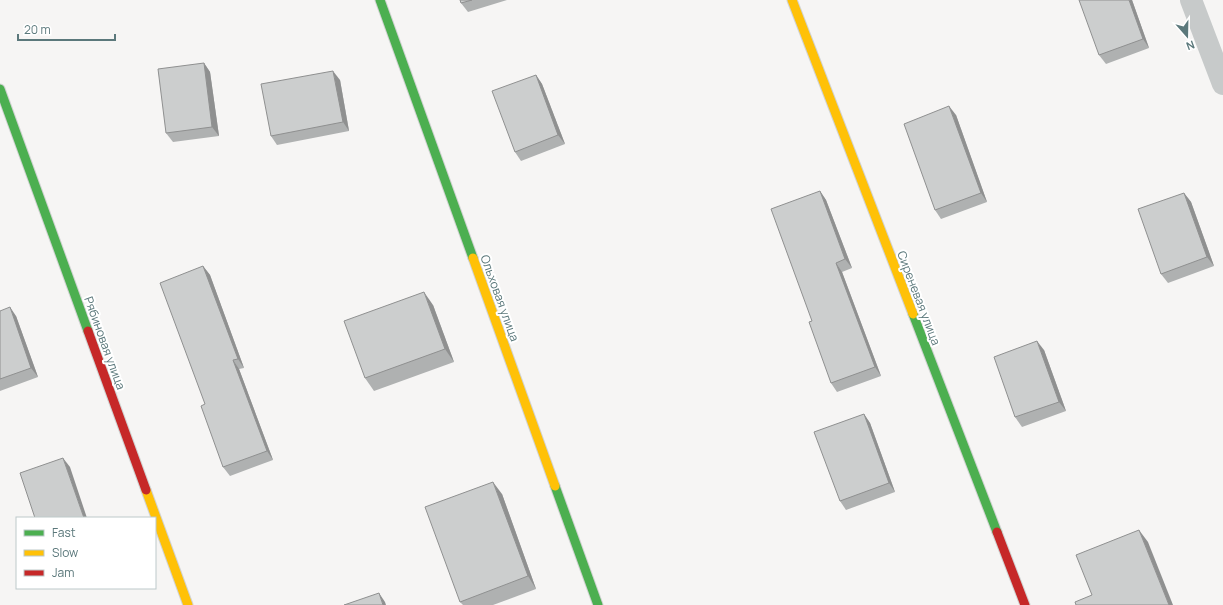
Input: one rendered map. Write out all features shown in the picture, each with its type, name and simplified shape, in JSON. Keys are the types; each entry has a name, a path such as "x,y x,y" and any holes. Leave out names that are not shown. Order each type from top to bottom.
{"street":[{"name":"Ольховая улица","path":"380,0 598,605"},
{"name":"Сиреневая улица","path":"792,0 1025,605"},
{"path":"1191,0 1223,84"},
{"name":"Рябиновая улица","path":"0,89 156,517"},
{"name":"Рябиновая улица","path":"156,517 188,605"}],"building":[{"path":"460,0 472,0 461,3"},
{"path":"1079,0 1129,0 1143,39 1099,55"},
{"path":"204,63 212,127 166,133 158,69"},
{"path":"333,71 343,122 271,136 261,84"},
{"path":"536,75 558,135 515,152 492,91"},
{"path":"949,106 981,193 935,210 904,124"},
{"path":"820,191 845,259 836,263 875,367 831,383 809,322 812,321 771,209"},
{"path":"1184,193 1207,257 1161,274 1138,209"},
{"path":"203,266 238,359 233,360 267,451 223,467 201,406 205,404 160,283"},
{"path":"424,292 445,349 365,378 344,321"},
{"path":"10,307 31,368 0,379 0,311"},
{"path":"1037,341 1059,402 1015,417 994,357"},
{"path":"864,414 889,483 840,501 814,432"},
{"path":"63,458 84,517 35,517 20,473"},
{"path":"493,482 528,576 460,602 425,507"},
{"path":"1139,530 1169,605 1076,605 1075,602 1092,595 1076,555"},
{"path":"379,593 383,605 344,605"}],"traffic: fast":[{"path":"380,0 473,258"},
{"path":"0,89 88,331"},
{"path":"913,314 997,532"},
{"path":"555,486 598,605"}],"traffic: slow":[{"path":"792,0 913,314"},
{"path":"473,258 555,486"},
{"path":"146,490 156,517"},
{"path":"156,517 188,605"}],"traffic: jam":[{"path":"88,331 146,490"},
{"path":"997,532 1025,605"}]}
